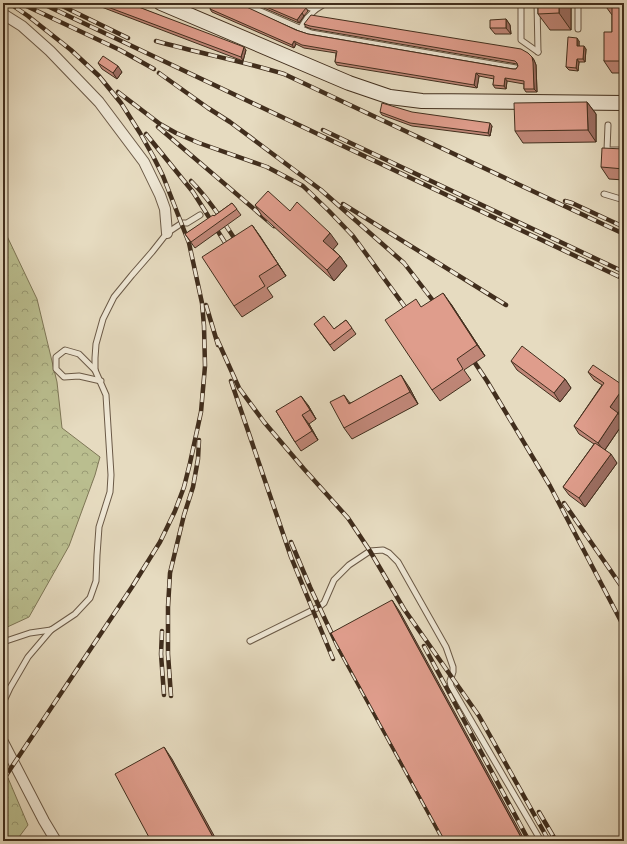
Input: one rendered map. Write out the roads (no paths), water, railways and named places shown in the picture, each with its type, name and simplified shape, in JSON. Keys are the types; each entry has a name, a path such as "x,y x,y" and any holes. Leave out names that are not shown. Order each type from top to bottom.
{"main road":[{"path":"161,3 349,83 390,97 422,101 624,103"}],"street":[{"path":"3,14 22,26 50,51 99,102 144,162 158,190 165,209 167,233"},
{"path":"3,742 44,822 56,841"}],"lane":[{"path":"242,3 311,33 516,68"},
{"path":"299,3 315,10"},
{"path":"300,29 307,18 315,10 326,3"},
{"path":"521,3 522,40 538,52 537,3"},
{"path":"578,3 578,29"},
{"path":"608,125 607,150 624,150"},
{"path":"604,194 624,200"},
{"path":"3,703 28,657 51,630 75,614 90,598 96,581 100,527 110,492 111,475 106,395 96,370 95,358 96,344 103,319 114,297 167,233 182,223 187,223 200,215"},
{"path":"96,370 79,354 65,350 56,357 56,369 64,377 79,376 101,381"},
{"path":"250,641 319,607 324,603 334,580 348,565 370,551 383,550 390,553 398,562 446,647 453,667 450,681 451,686 541,841"},
{"path":"3,642 30,633 51,630"}],"railway":[{"path":"3,780 132,587 160,542 175,511 184,487 201,412 205,366 202,303 189,243 163,176 153,156 121,103 99,76 71,50 9,3"},
{"path":"20,3 120,50 154,69"},
{"path":"41,3 624,279"},
{"path":"56,3 128,38"},
{"path":"156,41 284,74 624,234"},
{"path":"159,73 230,122 321,190 404,263 439,309"},
{"path":"118,92 160,124 176,133 199,143 267,167 303,186 353,236 405,307"},
{"path":"158,127 274,226"},
{"path":"323,130 624,272"},
{"path":"146,134 193,192 231,252"},
{"path":"191,181 211,204 240,247"},
{"path":"565,201 624,227"},
{"path":"343,204 506,305"},
{"path":"206,305 218,345"},
{"path":"217,339 239,388 264,422 348,518 370,551 404,609 479,716 549,841"},
{"path":"469,354 487,381 550,486 624,627"},
{"path":"231,381 291,557 333,659"},
{"path":"171,696 168,654 170,573 184,515 193,487 198,459 199,440"},
{"path":"564,503 624,590"},
{"path":"291,542 338,647 444,841"},
{"path":"162,631 161,654 164,695"},
{"path":"424,646 529,841"},
{"path":"539,812 556,841"}]}
